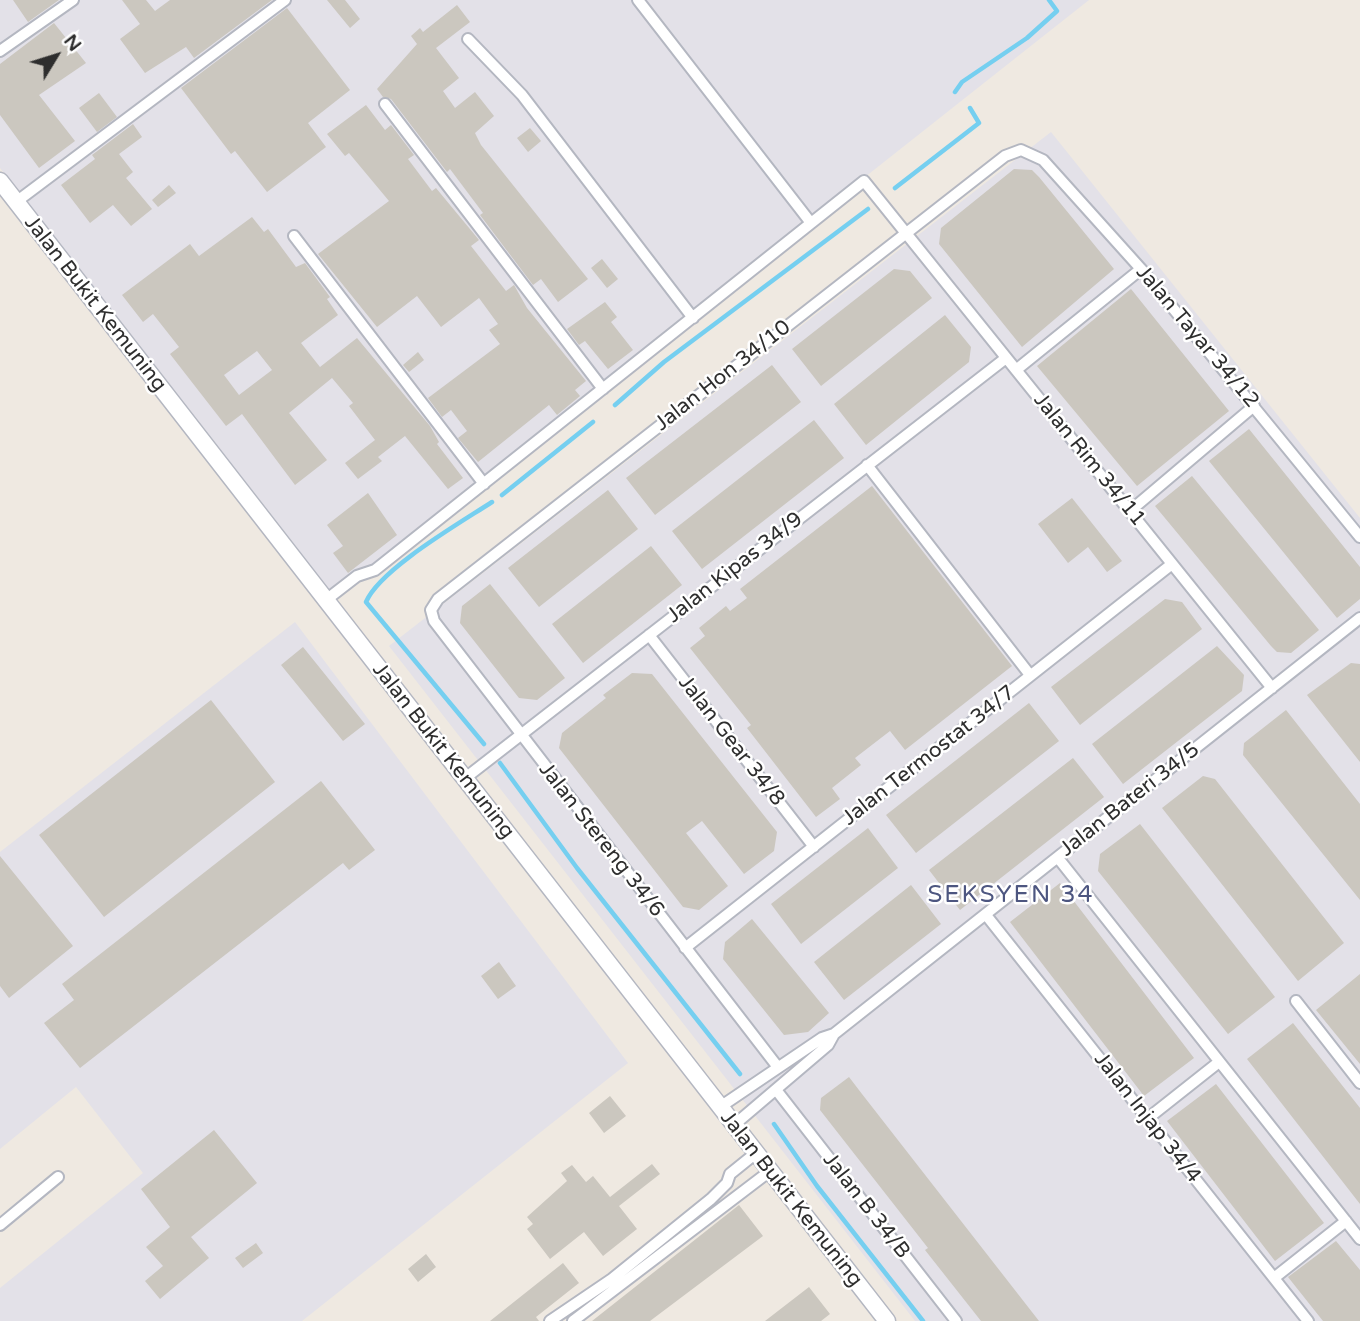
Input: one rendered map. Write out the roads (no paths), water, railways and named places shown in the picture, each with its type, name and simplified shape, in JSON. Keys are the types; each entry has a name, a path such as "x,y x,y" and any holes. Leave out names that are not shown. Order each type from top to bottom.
{"main road":[{"name":"Jalan Bukit Kemuning","path":"0,181 887,1321"}],"street":[{"path":"0,51 73,0"},
{"path":"16,202 285,0"},
{"path":"326,600 357,576 375,570 811,223 638,0"},
{"path":"468,39 522,95 692,318"},
{"path":"385,104 603,389"},
{"name":"Jalan Hon 34/10","path":"431,610 438,599 488,558 1005,156 1021,150"},
{"name":"Jalan Tayar 34/12","path":"1021,150 1043,160 1141,269 1360,537"},
{"name":"Jalan Rim 34/11","path":"811,223 864,181 1272,688"},
{"path":"294,236 484,484"},
{"path":"1016,370 1141,269"},
{"name":"Jalan Kipas 34/9","path":"464,779 1006,358"},
{"path":"1130,511 1255,406"},
{"path":"867,465 1030,676"},
{"name":"Jalan Termostat 34/7","path":"685,948 1172,564"},
{"name":"Jalan Stereng 34/6","path":"431,610 434,621 520,735 778,1066"},
{"name":"Jalan Bateri 34/5","path":"834,1034 1360,618"},
{"name":"Jalan Gear 34/8","path":"649,635 814,847"},
{"path":"1058,858 1219,1062 1355,1228 1274,1278"},
{"name":"Jalan Injap 34/4","path":"986,915 1308,1321"},
{"path":"1296,1001 1360,1083"},
{"path":"720,1107 778,1066 822,1038 834,1034"},
{"path":"734,1125 828,1045 834,1034"},
{"path":"1147,1119 1219,1062"},
{"name":"Jalan B 34/B","path":"777,1091 956,1321"},
{"path":"550,1321 568,1306 612,1279 682,1223 719,1191 730,1174 756,1153"},
{"path":"573,1321 770,1171"},
{"path":"0,1225 58,1177"}],"waterway":[{"path":"955,92 962,82 1027,38 1057,11 1049,0"},
{"path":"895,188 979,123 970,108"},
{"path":"615,405 664,362 868,209"},
{"path":"502,495 593,422"},
{"path":"484,744 366,602 374,589 404,561 492,502"},
{"path":"500,763 577,868 740,1074"},
{"path":"774,1124 817,1186 923,1321"}],"district":[{"name":"SEKSYEN 34","path":"1011,896"}]}
